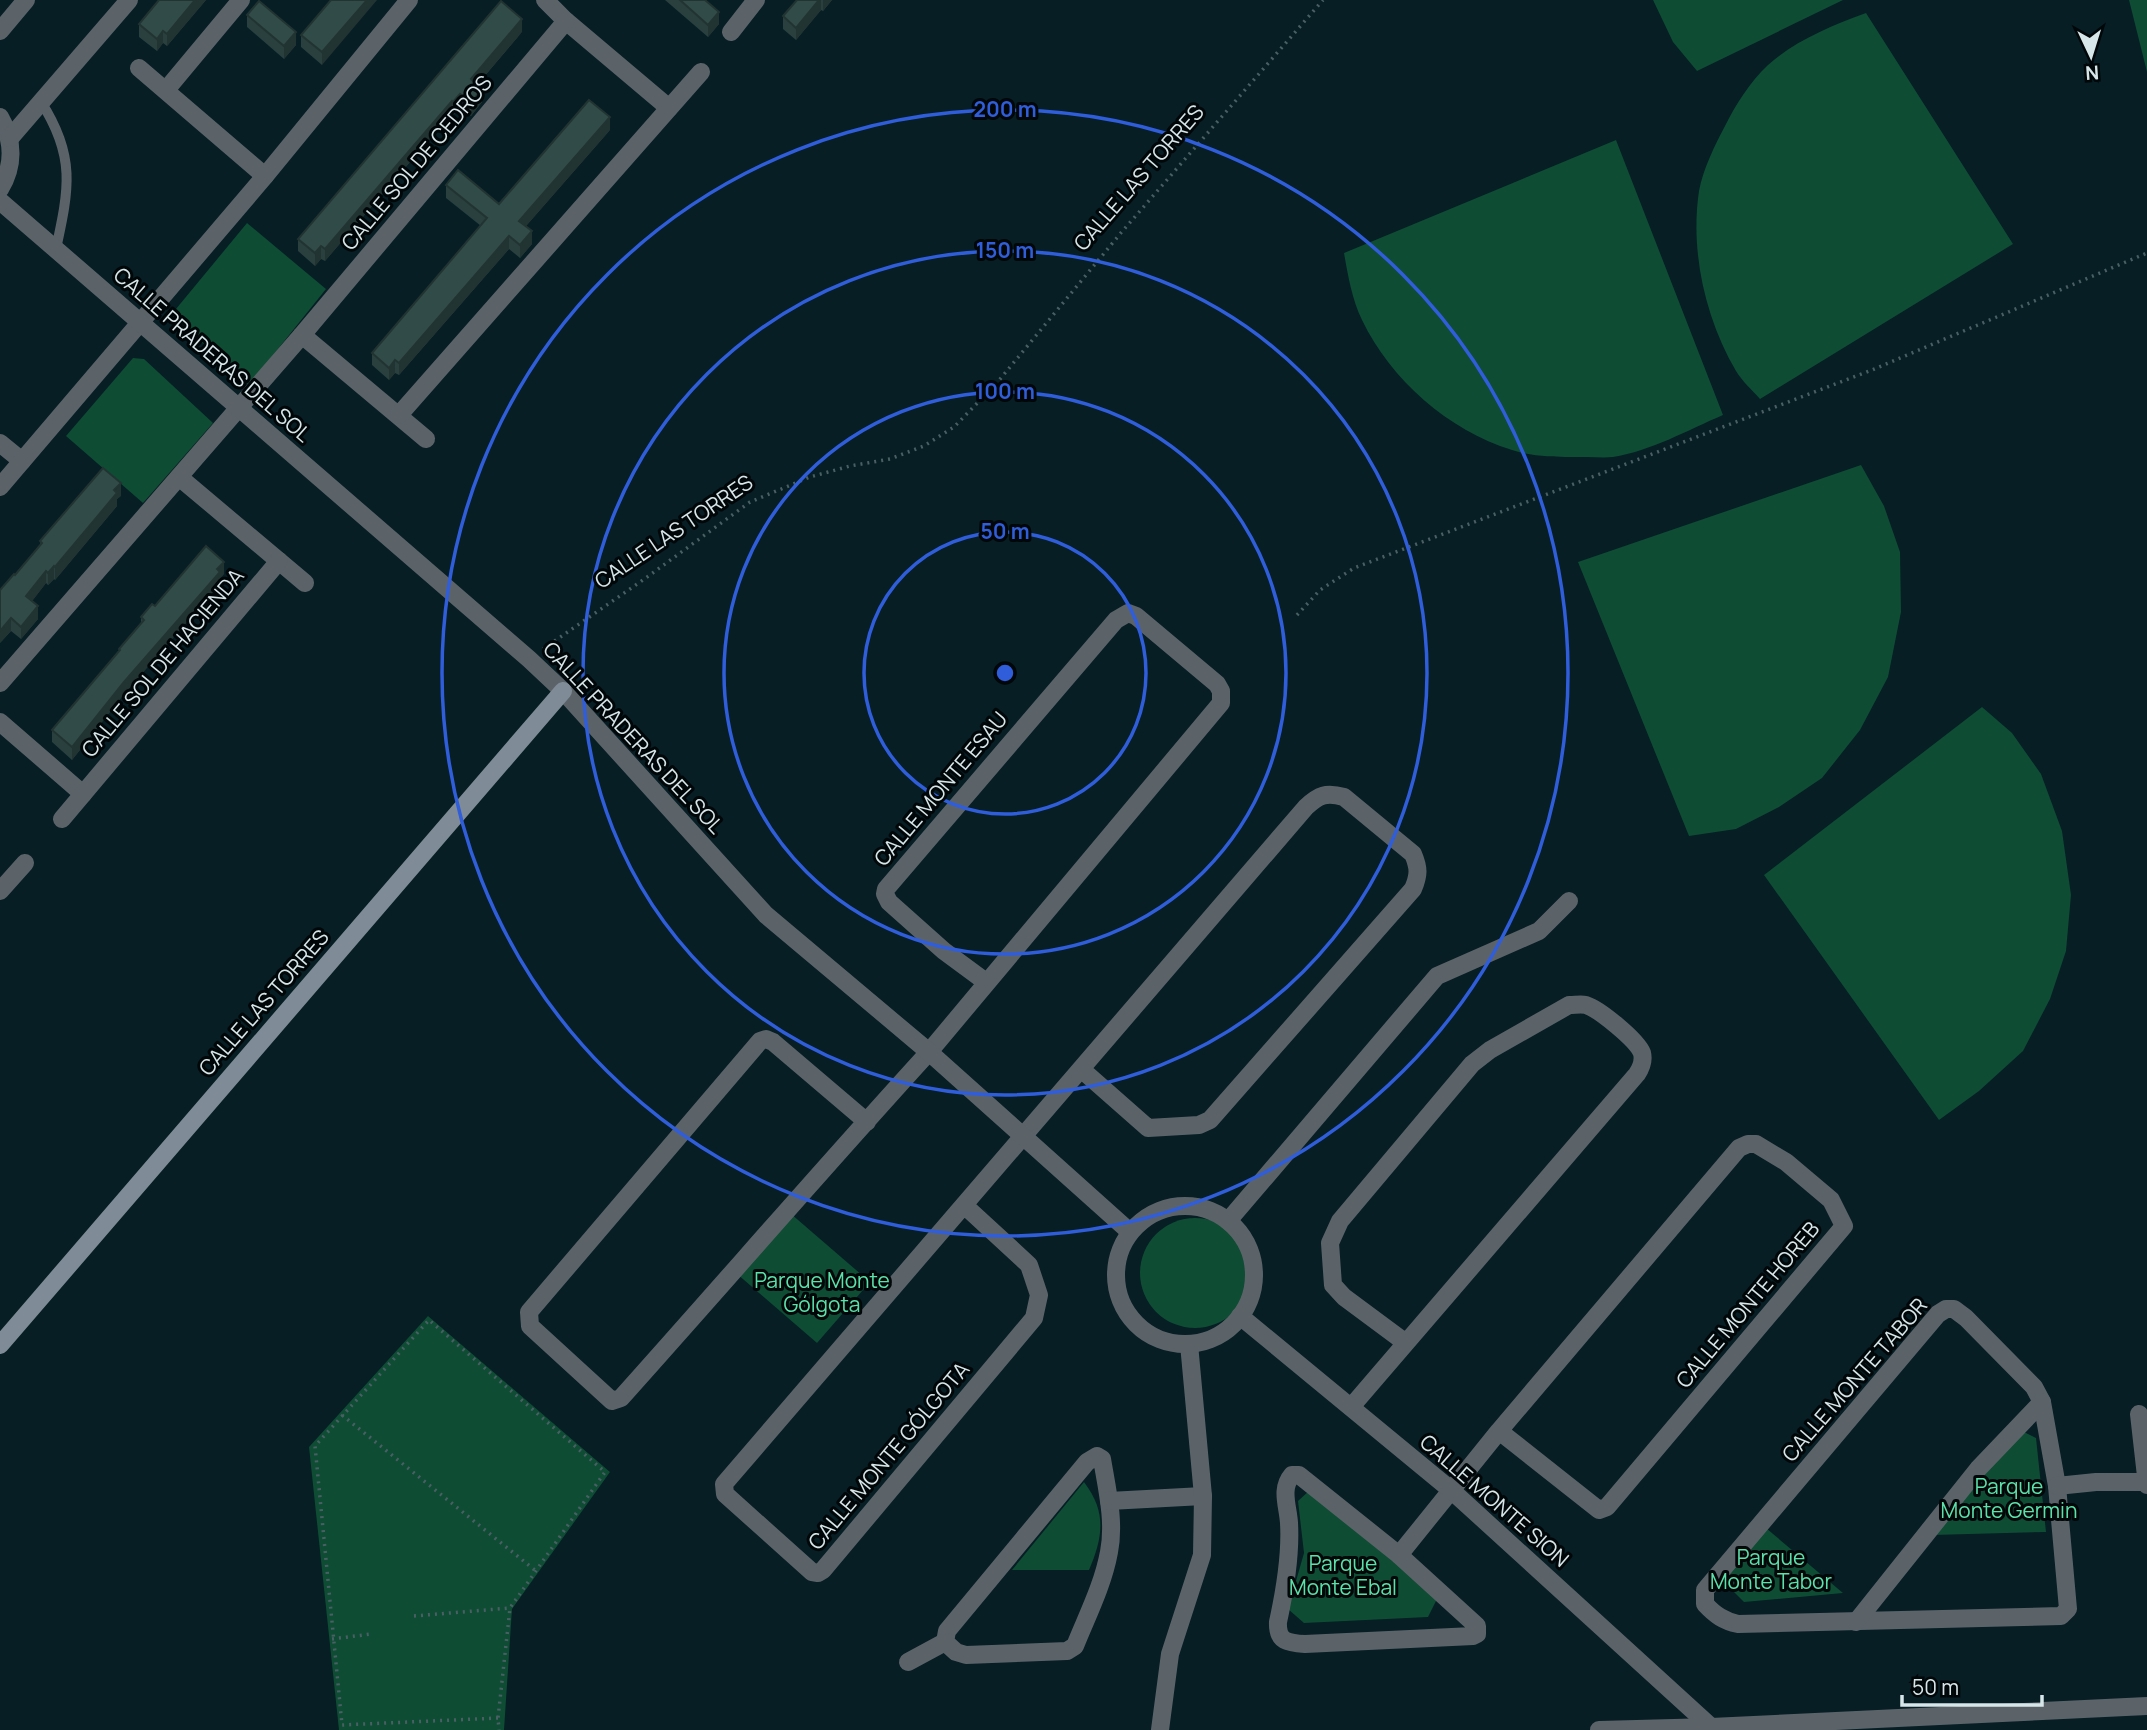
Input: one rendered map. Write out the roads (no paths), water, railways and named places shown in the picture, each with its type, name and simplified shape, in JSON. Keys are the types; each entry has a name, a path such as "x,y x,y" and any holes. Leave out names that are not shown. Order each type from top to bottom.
{"main road":[{"name":"CALLE LAS TORRES","path":"0,1345 563,691"}],"street":[{"path":"0,31 26,0"},
{"path":"10,138 129,0"},
{"path":"166,90 242,0"},
{"path":"0,487 265,176 409,0"},
{"path":"545,0 668,108"},
{"path":"731,32 750,2"},
{"name":"CALLE SOL DE CEDROS","path":"239,408 566,21"},
{"path":"139,68 265,176"},
{"path":"399,415 701,72"},
{"path":"0,117 10,138 12,159 0,189"},
{"name":"CALLE PRADERAS DEL SOL","path":"0,201 529,659 563,691 766,915 929,1052 1130,1231"},
{"path":"302,335 426,439"},
{"path":"0,683 239,408"},
{"path":"0,443 22,461"},
{"path":"179,477 305,583"},
{"name":"CALLE SOL DE HACIENDA","path":"62,819 279,561"},
{"name":"CALLE MONTE ESAU","path":"867,1122 773,1042 765,1039 760,1041 529,1312 530,1326 612,1401 617,1401 867,1122 929,1052 1221,703 1222,691 1217,684 1136,616 1128,613 1116,620 887,889 889,902 944,951 986,982"},
{"path":"0,722 83,794"},
{"name":"CALLE MONTE GÓLGOTA","path":"965,1206 1030,1265 1039,1295 1034,1318 822,1570 818,1573 812,1572 725,1494 724,1484 1297,817 1319,796 1330,793 1344,797 1413,854 1418,866 1418,876 1413,889 1210,1119 1199,1125 1148,1128 1081,1069"},
{"path":"0,891 25,863"},
{"path":"1228,1221 1437,976 1539,931 1569,901"},
{"path":"1351,1407 1406,1343 1643,1066 1642,1053 1632,1040 1595,1009 1583,1004 1569,1005 1490,1050 1472,1064 1340,1221 1330,1243 1333,1284 1344,1297 1406,1343"},
{"name":"CALLE MONTE HOREB","path":"1399,1555 1499,1430 1739,1148 1748,1144 1765,1148 1831,1200 1843,1226 1607,1507 1599,1510 1499,1430"},
{"path":"1190,1205 1213,1210 1228,1221 1247,1241 1254,1264 1254,1287 1246,1309 1231,1327 1212,1339 1189,1344 1166,1342 1145,1332 1128,1316 1118,1296 1115,1274 1119,1251 1130,1231 1147,1216 1168,1207 1190,1205"},
{"name":"CALLE MONTE TABOR","path":"1946,1309 1954,1309 1966,1318 2034,1388 2042,1402 2057,1486 2068,1609 2061,1616 1738,1624 1725,1621 1714,1613 1703,1598 1705,1590 1938,1314 1946,1309"},
{"name":"CALLE MONTE SION","path":"1240,1316 1451,1490 1711,1727"},
{"path":"1160,1730 1170,1654 1202,1555 1203,1496 1189,1344"},
{"path":"1856,1622 1978,1469 2042,1402"},
{"path":"2057,1486 2096,1482 2147,1483 2139,1414"},
{"path":"1097,1456 1102,1459 1109,1501 1110,1551 1073,1649 966,1655 956,1652 945,1643 947,1632 1087,1462 1097,1456"},
{"path":"1292,1475 1299,1475 1399,1555 1477,1626 1477,1634 1305,1644 1287,1643 1282,1639 1278,1622 1288,1562 1289,1524 1285,1493 1286,1482 1292,1475"},
{"path":"1109,1501 1203,1496"},
{"path":"908,1662 945,1643"},
{"path":"1600,1730 2147,1706"}],"lane":[{"path":"41,102 55,123 67,162 64,206 56,249"}],"park label":[{"name":"Parque Monte Gólgota","path":"822,1293"},
{"name":"Parque Monte Germin","path":"2009,1499"},
{"name":"Parque Monte Tabor","path":"1771,1570"},
{"name":"Parque Monte Ebal","path":"1343,1576"}]}
